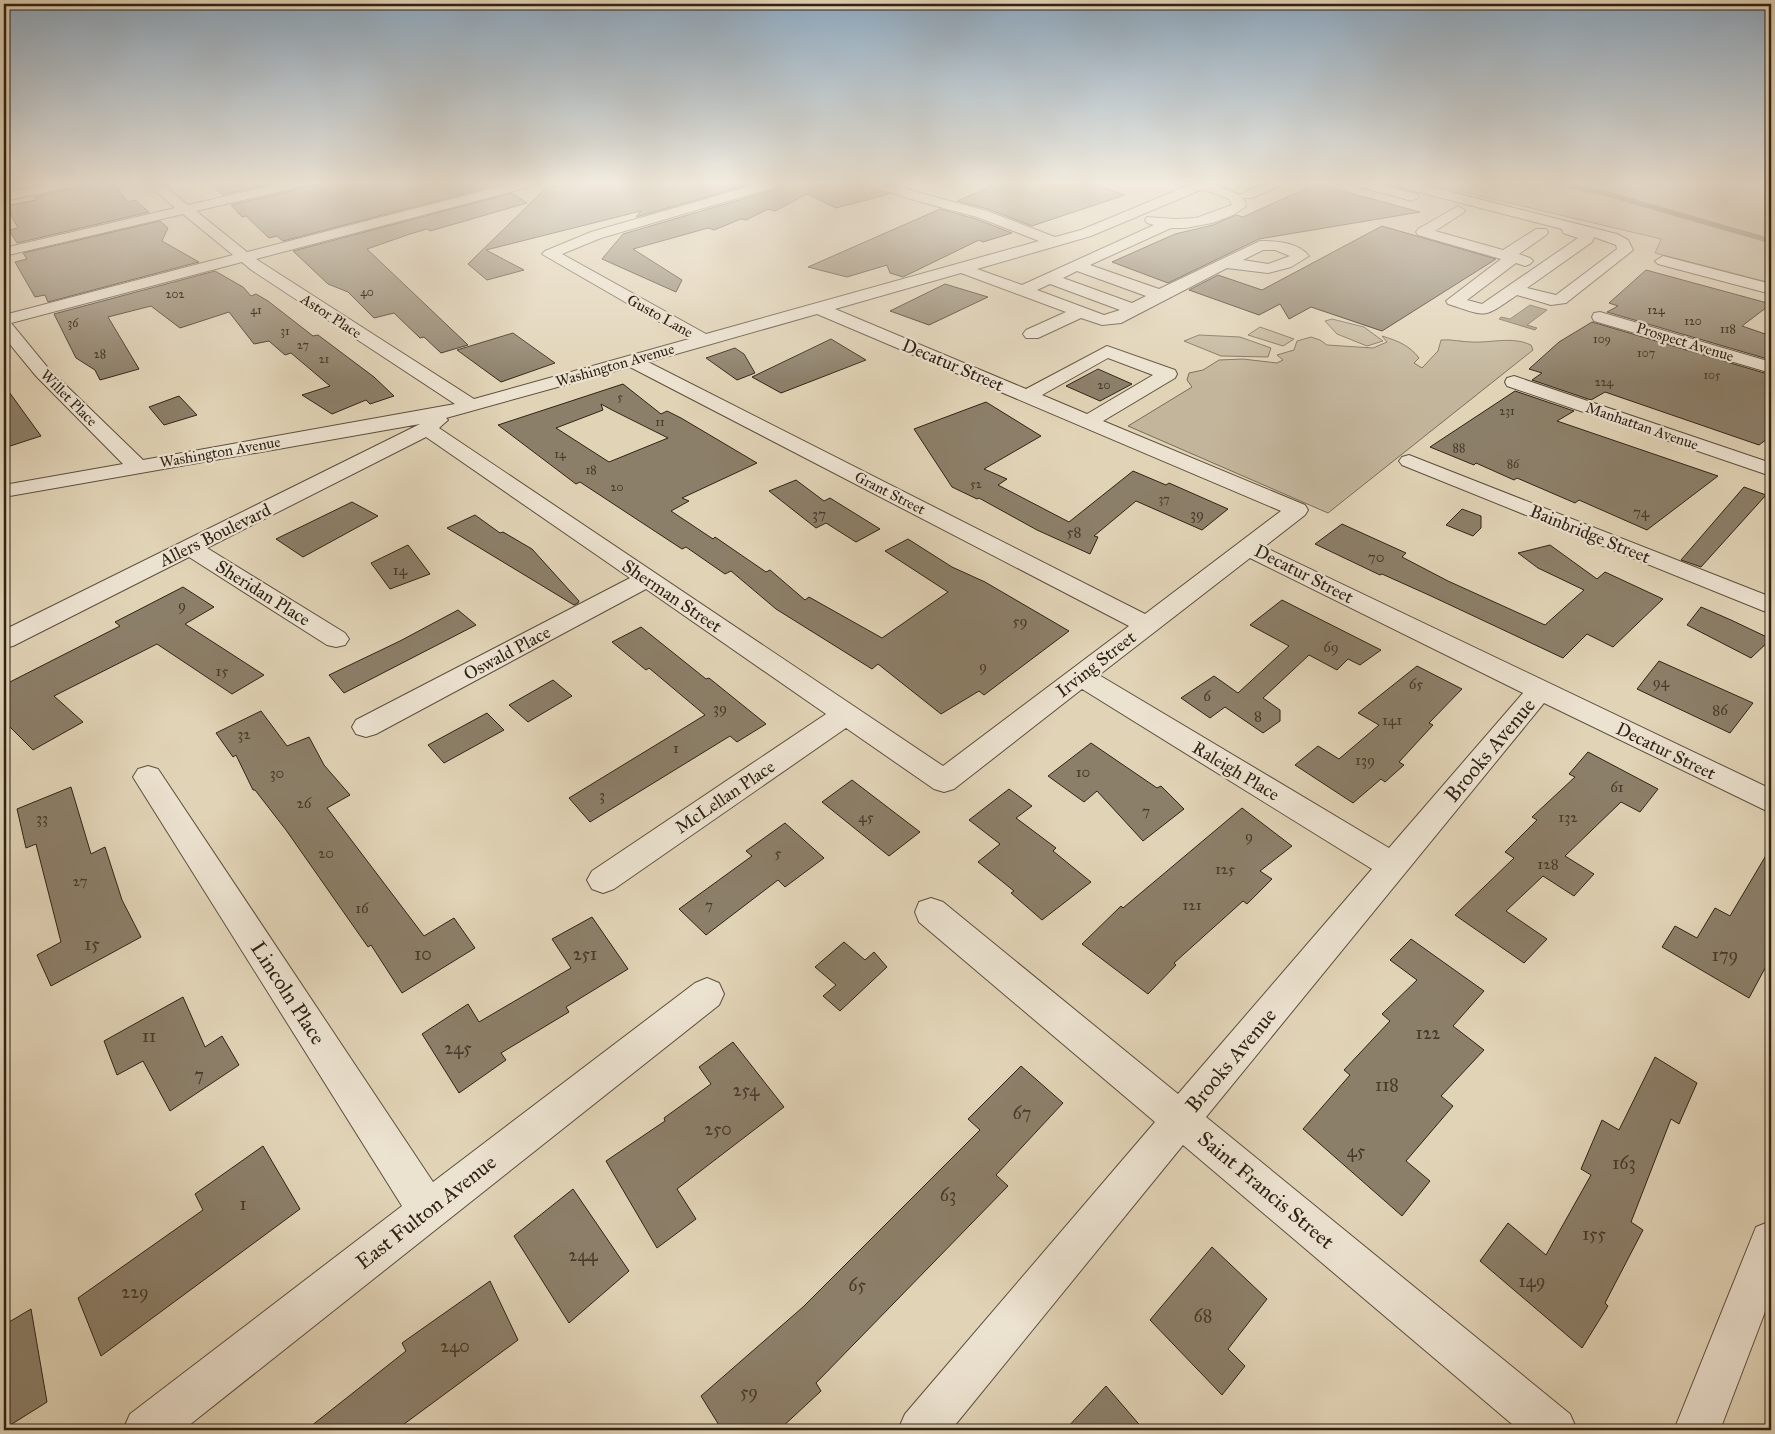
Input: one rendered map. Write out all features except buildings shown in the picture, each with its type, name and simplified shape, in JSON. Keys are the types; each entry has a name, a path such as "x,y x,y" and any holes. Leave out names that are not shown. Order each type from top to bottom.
{"street":[{"path":"4,252 21,248"},
{"name":"Astor Place","path":"236,248 309,302 471,406"},
{"path":"4,320 277,248"},
{"name":"Gusto Lane","path":"565,248 550,254 703,340"},
{"name":"Washington Avenue","path":"4,491 452,411 1033,248"},
{"path":"1022,291 1116,248"},
{"path":"1481,248 1547,267"},
{"path":"1521,248 1454,302 1484,310 1574,248"},
{"path":"1514,289 1551,300 1560,300 1626,250 1625,248"},
{"path":"1663,261 1771,289"},
{"path":"961,268 1102,320 1114,319 1224,264"},
{"path":"1077,266 1160,295"},
{"path":"1049,278 1133,309"},
{"name":"Decatur Street","path":"818,308 1297,510 1248,548 1771,802"},
{"path":"1032,334 1080,312"},
{"name":"Prospect Avenue","path":"1600,317 1771,368"},
{"name":"Willet Place","path":"4,326 42,372 138,467"},
{"path":"1027,396 1107,352 1168,374 1088,422"},
{"name":"Grant Street","path":"633,360 1147,625"},
{"name":"Manhattan Avenue","path":"1514,382 1771,470"},
{"path":"426,428 452,411"},
{"name":"Allers Boulevard","path":"4,640 426,428"},
{"name":"Sherman Street","path":"426,428 944,781"},
{"name":"Bainbridge Street","path":"1409,461 1771,606"},
{"name":"Sheridan Place","path":"190,548 336,638"},
{"name":"Irving Street","path":"944,781 1248,548"},
{"name":"Oswald Place","path":"366,727 647,580"},
{"name":"Raleigh Place","path":"1080,676 1392,866"},
{"name":"Brooks Avenue","path":"921,1430 1540,690"},
{"name":"McLellan Place","path":"603,880 847,714"},
{"name":"Lincoln Place","path":"148,776 428,1210"},
{"name":"Saint Francis Street","path":"931,912 1554,1430"},
{"name":"East Fulton Avenue","path":"146,1430 707,994"},
{"path":"1697,1430 1771,1242"}],"shaded area":[{"path":"1657,248 1771,248 1771,283 1655,253"},
{"path":"1530,305 1547,310 1527,325 1537,328 1535,330 1499,319 1501,317 1510,319"},
{"path":"1332,319 1364,327 1383,341 1367,346 1337,334 1325,321"},
{"path":"1260,327 1294,339 1283,346 1248,335"},
{"path":"1199,335 1240,337 1271,348 1268,357 1221,356 1184,341"},
{"path":"1382,336 1398,342 1411,350 1419,358 1414,363 1422,368 1438,351 1441,340 1472,342 1516,341 1531,345 1533,350 1328,513 1128,426 1192,387 1187,380 1189,373 1203,370 1219,360 1243,359 1277,363 1283,360 1277,355 1294,350 1297,341 1311,337 1327,345 1373,348 1387,342"}]}
